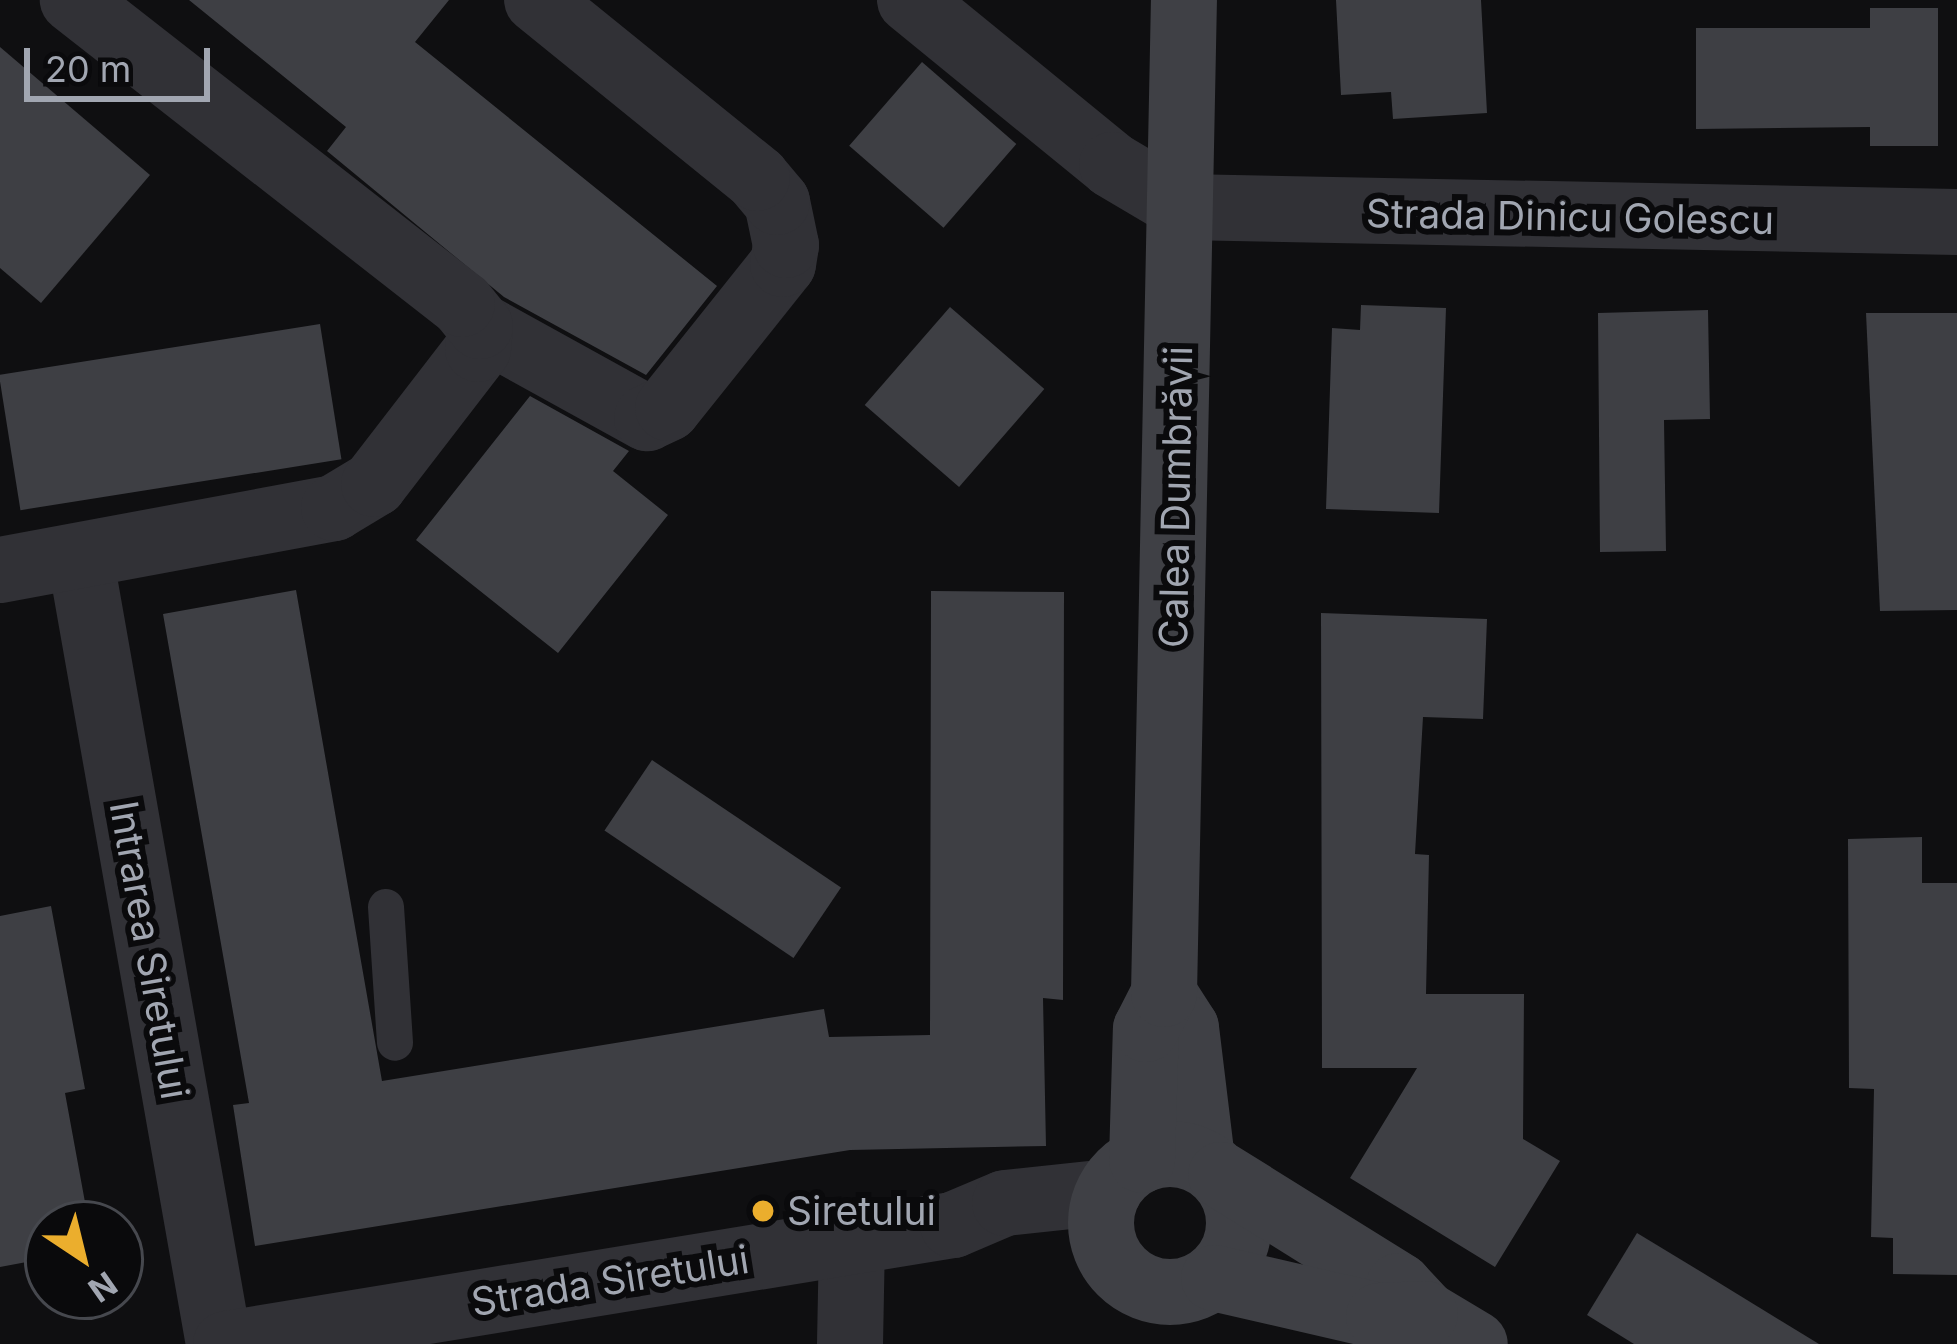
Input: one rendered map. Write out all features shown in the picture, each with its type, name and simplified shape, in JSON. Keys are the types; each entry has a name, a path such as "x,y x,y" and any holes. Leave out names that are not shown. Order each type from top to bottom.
{"main road":[{"name":"Calea Dumbrăvii","path":"1184,0 1164,994 1146,1029 1155,1186 1234,1194 1239,1239 1185,1305"},
{"path":"1155,1186 1399,1286 1450,1329 1379,1316 1185,1305 1132,1282 1155,1186"}],"street":[{"path":"73,0 462,304 480,326 640,417 656,416 783,263 786,244 777,202 757,178 537,0"},
{"path":"910,0 1112,165 1183,208"},
{"name":"Strada Dinicu Golescu","path":"1183,208 1957,222"},
{"path":"0,570 356,498 470,368 480,326"},
{"name":"Intrarea Siretului","path":"80,556 222,1344"},
{"name":"Strada Siretului","path":"222,1344 953,1225 1005,1202 1155,1186"},
{"path":"850,1344 853,1241"}],"lane":[{"path":"386,907 395,1043"}],"building":[{"path":"189,0 449,0 415,42 717,286 646,375 504,297 327,151 346,127"},
{"path":"1336,0 1481,0 1487,113 1393,119 1391,92 1341,95"},
{"path":"1870,8 1938,8 1938,146 1870,146 1870,127 1696,129 1696,28 1870,28"},
{"path":"0,47 150,175 41,303 0,268"},
{"path":"922,62 1016,144 944,228 849,146"},
{"path":"1361,305 1446,308 1439,513 1326,509 1332,328 1360,330"},
{"path":"950,307 1044,389 959,487 865,405"},
{"path":"1708,310 1710,419 1664,420 1666,551 1600,552 1598,313"},
{"path":"1866,313 1957,313 1957,610 1880,611"},
{"path":"320,324 341,459 20,510 0,375"},
{"path":"530,396 629,451 613,471 668,515 558,653 416,540"},
{"path":"296,590 382,1081 824,1009 829,1037 930,1035 931,591 1064,592 1063,1000 1043,998 1046,1146 850,1150 255,1246 233,1105 249,1103 163,614"},
{"path":"1321,613 1487,619 1483,719 1423,717 1415,854 1429,855 1426,994 1524,994 1523,1139 1560,1161 1495,1267 1350,1178 1417,1068 1322,1068"},
{"path":"652,760 841,887 793,958 604,830"},
{"path":"1922,837 1922,883 1957,883 1957,1275 1893,1274 1893,1238 1871,1237 1874,1089 1849,1088 1848,839"},
{"path":"51,906 85,1089 65,1093 85,1200 24,1200 24,1262 0,1267 0,916"},
{"path":"1637,1233 1819,1344 1634,1344 1587,1315"}],"place":[{"name":"Siretului","path":"763,1211"}]}
